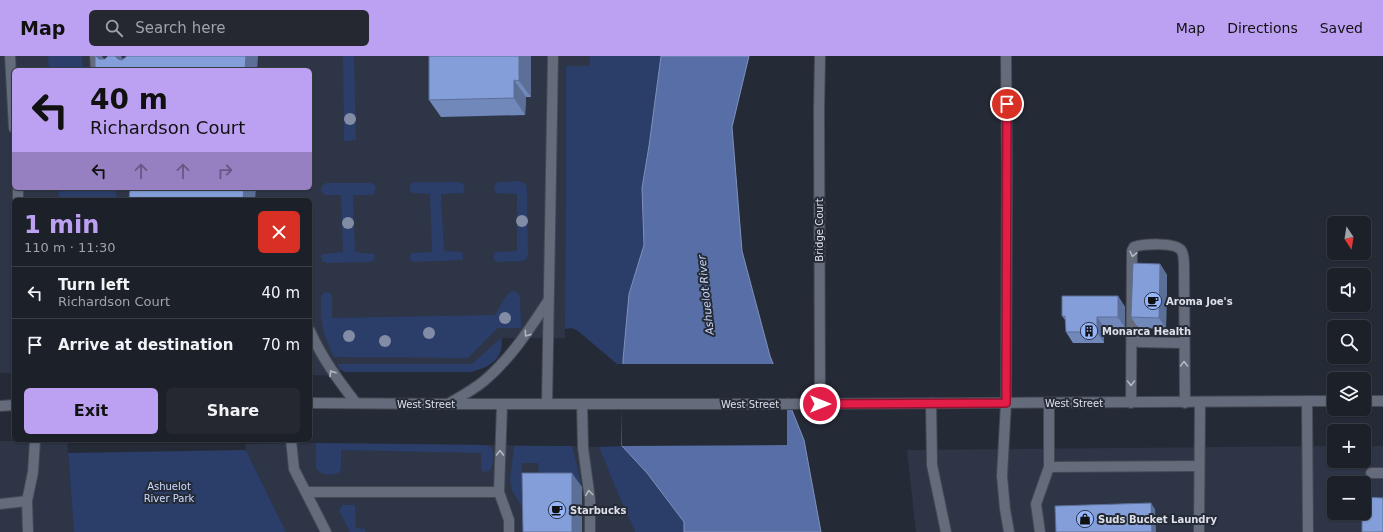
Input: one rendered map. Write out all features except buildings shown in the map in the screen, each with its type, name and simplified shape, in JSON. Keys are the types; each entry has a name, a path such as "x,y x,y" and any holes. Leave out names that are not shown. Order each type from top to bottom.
{"street":[{"path":"10,56 12,92"},
{"path":"95,56 96,68"},
{"path":"547,404 553,56"},
{"name":"Bridge Court","path":"820,56 820,404"},
{"path":"1006,56 1008,167 1006,403 1002,476 1005,510 1009,532"},
{"path":"1131,403 1132,251 1134,247 1139,246 1174,246 1181,251 1183,256 1185,403"},
{"path":"448,404 484,381 510,357 529,332 548,301"},
{"path":"1131,329 1133,338 1139,342 1184,343"},
{"path":"312,336 318,350 335,377 356,403"},
{"path":"1307,401 1308,532"},
{"name":"West Street","path":"312,403 502,405 1200,403 1327,401"},
{"path":"1371,401 1383,401"},
{"path":"931,403 932,465 946,532"},
{"path":"1040,532 1036,504 1049,467 1050,403"},
{"path":"1200,403 1200,532"},
{"path":"582,404 583,448 590,499 590,532"},
{"path":"502,405 499,492 509,520 509,532"},
{"path":"0,406 12,406"},
{"path":"28,532 27,501 33,472 35,442"},
{"path":"291,442 294,469 326,532"},
{"path":"1049,467 1200,466"},
{"path":"1371,473 1383,473"},
{"path":"307,492 499,492"},
{"path":"0,504 27,501"}],"shaded area":[{"path":"0,56 590,56 590,66 566,66 565,338 502,338 502,348 498,358 483,368 471,372 345,372 341,369 338,376 312,375 312,198 12,198 12,373 0,373"},
{"path":"0,441 67,442 74,532 0,532"},
{"path":"316,443 599,447 635,532 286,532 246,450 245,444"},
{"path":"1327,446 1327,468 1371,468 1371,446 1383,446 1383,532 916,532 907,450"}],"green space":[{"path":"48,56 82,56 83,68 49,68"},
{"path":"343,56 354,56 356,140 344,141"},
{"path":"590,56 661,56 642,188 644,245 629,294 623,364 617,364 578,331 572,328 565,329 566,66 589,66"},
{"path":"519,181 526,184 527,190 528,256 525,260 521,261 498,262 495,261 493,257 495,252 517,251 517,194 496,193 494,187 496,183 499,182"},
{"path":"414,182 460,182 463,184 465,188 463,193 441,194 444,251 462,252 462,260 415,262 410,260 412,253 432,252 430,194 413,193 410,191 410,186"},
{"path":"326,183 371,183 375,185 376,189 374,194 353,195 355,252 374,254 374,260 370,262 327,263 322,261 321,256 323,254 343,252 341,195 325,195 321,189"},
{"path":"58,190 115,190 117,198 59,198"},
{"path":"513,291 517,292 520,297 521,328 498,328 468,358 334,357 326,340 321,317 321,298 322,294 326,292 330,293 332,297 332,318 495,315 506,297"},
{"path":"501,338 501,346 498,357 490,364 471,372 345,372 340,369 337,364 472,364"},
{"path":"316,443 486,445 492,448 493,463 490,470 483,472 481,467 481,453 341,450 340,472 328,475 316,469"},
{"path":"514,446 572,446 582,487 565,487 559,473 554,473 539,478 538,463 522,463 523,509 512,490 510,480"},
{"path":"622,446 647,473 684,522 684,532 635,532 599,447"},
{"name":"Ashuelot River Park","path":"246,450 286,532 74,532 68,453"},
{"path":"343,505 355,505 356,528 365,529 365,532 350,532 339,510"}],"water":[{"name":"Ashuelot River","path":"661,56 749,56 732,127 742,251 770,356 804,440 821,532 684,532 684,522 647,473 622,446 623,360 629,294 644,245 642,188"}],"pier":[{"path":"621,364 775,364 787,393 787,445 622,446"}],"place":[{"name":"Aroma Joe's","path":"1153,301"},
{"name":"Monarca Health","path":"1089,331"},
{"name":"Starbucks","path":"557,510"},
{"name":"Suds Bucket Laundry","path":"1085,519"}],"route":[{"path":"820,404 1006,403 1008,167 1007,104"}]}
